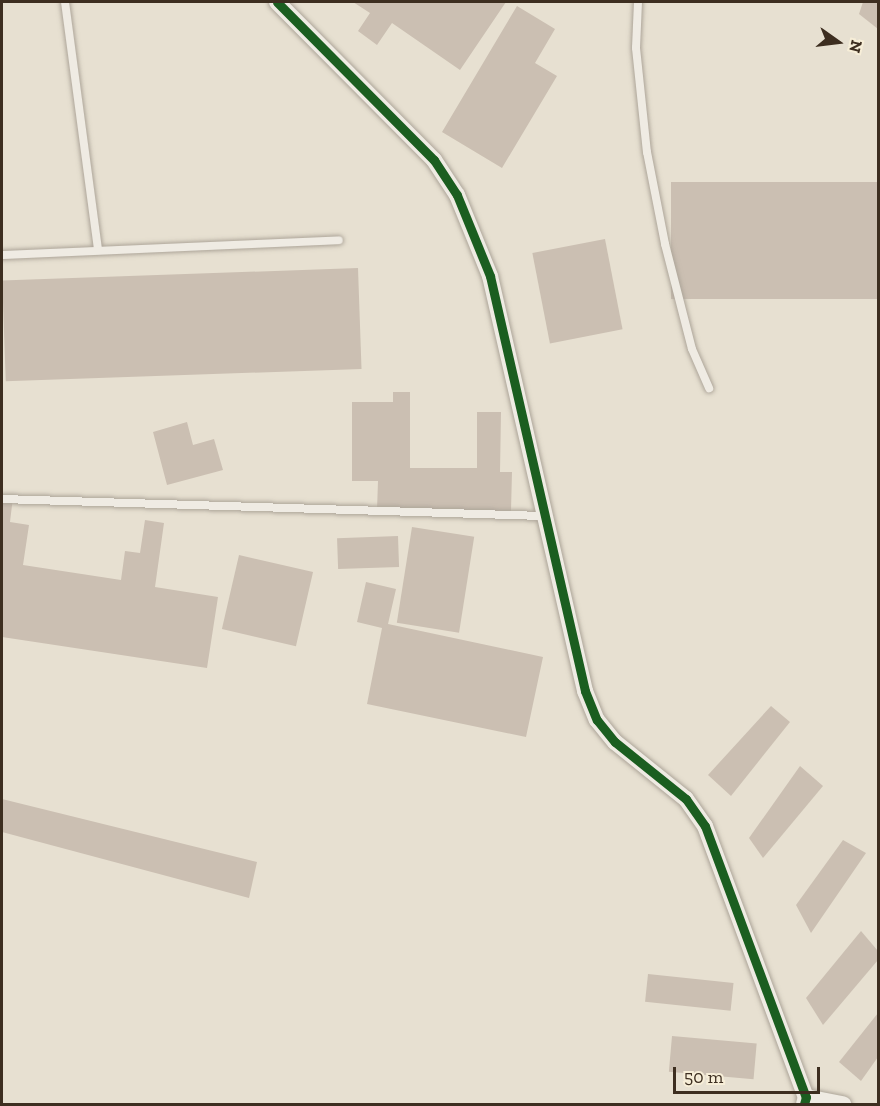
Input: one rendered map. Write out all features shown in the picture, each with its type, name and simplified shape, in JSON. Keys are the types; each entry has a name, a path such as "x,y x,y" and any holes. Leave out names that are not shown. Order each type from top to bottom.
{"street":[{"path":"277,2 434,160 457,195 490,276 543,516 585,691 597,720 615,742 686,799 705,826 805,1101 843,1104"}],"lane":[{"path":"65,2 98,250"},
{"path":"638,2 636,48 647,152 665,244 692,349 709,388"},
{"path":"2,255 339,240"},
{"path":"2,499 543,516"}],"building":[{"path":"353,2 506,2 460,70 392,23 377,45 358,31 370,13"},
{"path":"863,2 878,2 878,29 859,14"},
{"path":"517,6 555,29 535,63 557,76 502,168 442,132"},
{"path":"671,182 878,182 878,299 671,299"},
{"path":"605,239 623,329 550,343 532,253"},
{"path":"358,268 362,369 6,381 2,280"},
{"path":"393,392 410,392 410,468 477,468 477,412 501,412 500,472 512,472 511,511 377,510 378,481 352,481 352,402 393,402"},
{"path":"187,422 193,445 214,439 223,470 167,485 153,432"},
{"path":"2,496 13,497 10,522 29,525 23,565 121,580 125,551 140,553 145,520 164,523 155,587 218,597 207,668 2,637"},
{"path":"412,527 474,537 459,633 397,623"},
{"path":"398,536 399,567 338,569 337,538"},
{"path":"239,555 313,572 296,646 222,629"},
{"path":"366,582 396,589 388,624 543,657 526,737 367,704 382,628 357,622"},
{"path":"771,706 790,722 731,796 708,775"},
{"path":"800,766 823,786 763,858 749,838"},
{"path":"2,799 257,862 249,898 2,832"},
{"path":"843,840 866,853 811,933 796,905"},
{"path":"861,931 878,951 878,960 823,1025 806,998"},
{"path":"648,974 734,983 731,1011 645,1002"},
{"path":"878,1013 878,1057 861,1081 839,1062"},
{"path":"672,1036 757,1043 754,1079 669,1072"}],"cycle path":[{"path":"277,2 434,160 457,195 490,276 585,691 597,720 615,742 686,799 705,826 806,1097 804,1104"}]}
